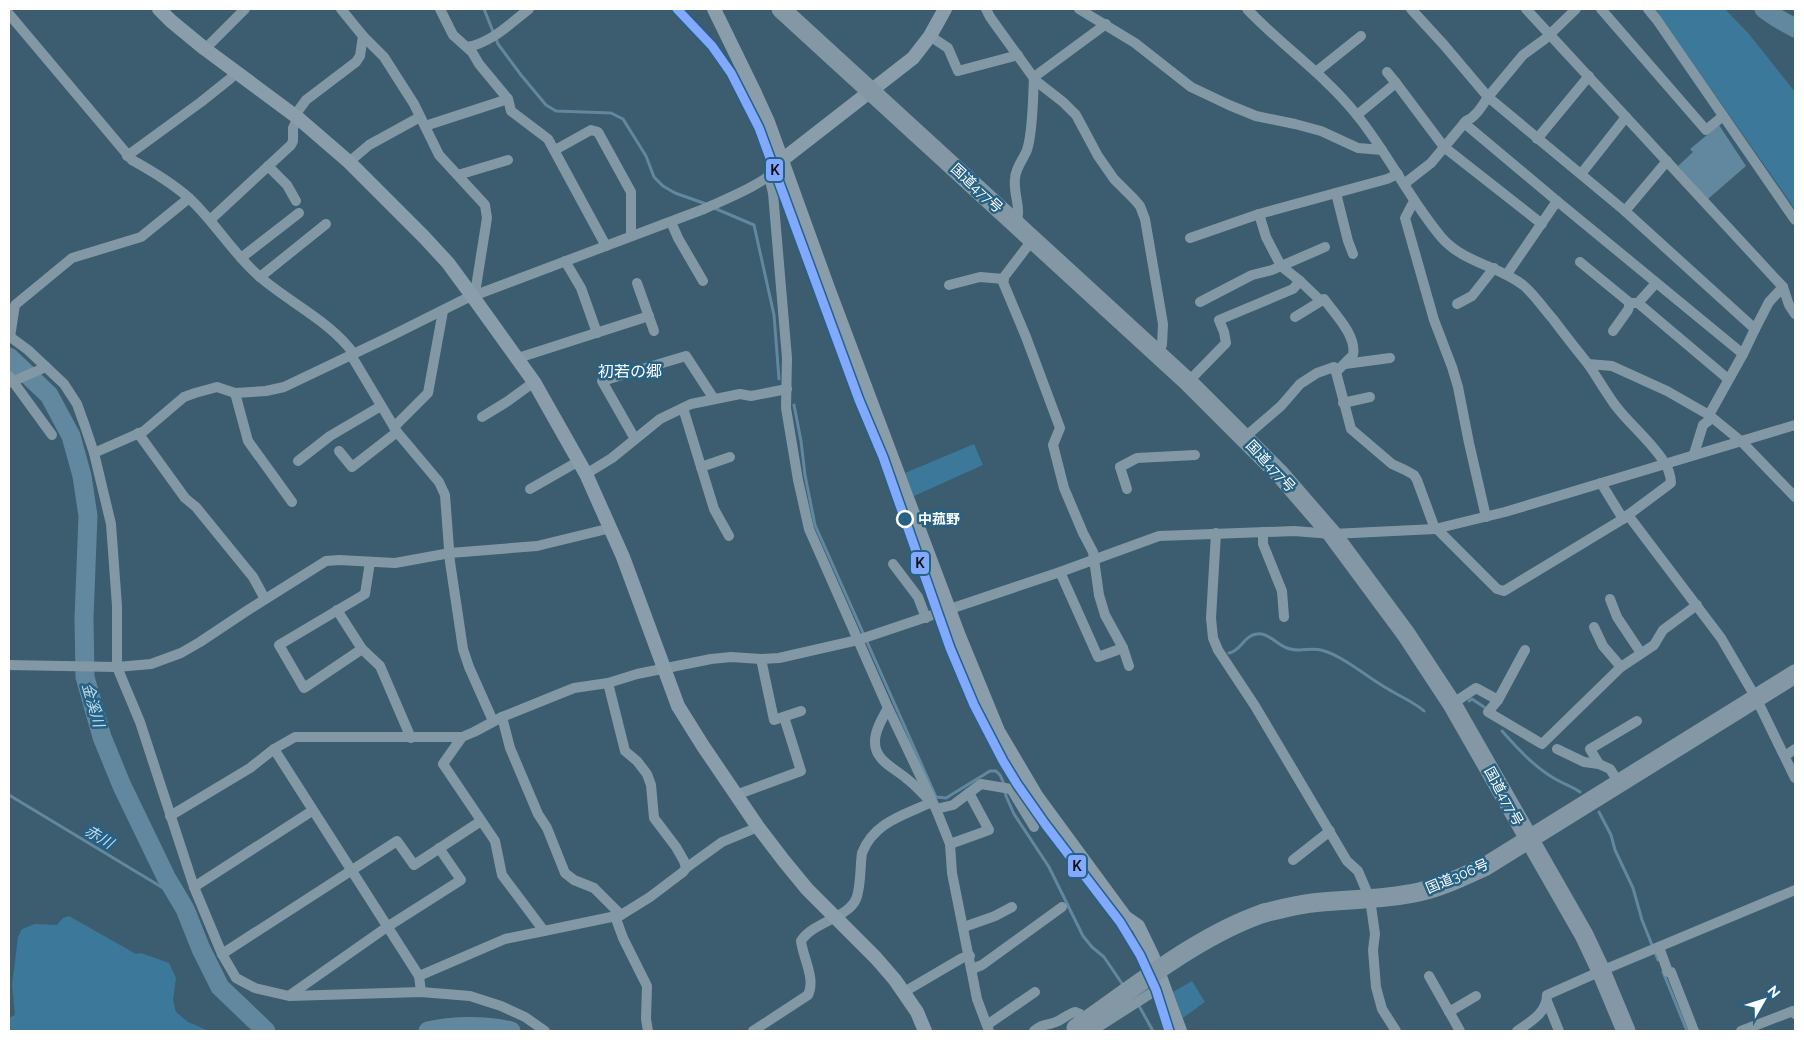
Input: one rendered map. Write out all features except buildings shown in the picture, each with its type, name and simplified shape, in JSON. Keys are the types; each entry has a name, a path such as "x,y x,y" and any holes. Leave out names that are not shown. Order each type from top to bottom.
{"highway":[{"name":"国道477号","path":"781,9 1188,382 1280,474 1332,534 1406,634 1452,704 1584,935 1601,970 1626,1031"},
{"name":"国道306号","path":"1083,1030 1204,941 1243,920 1264,913 1312,903 1370,900 1420,892 1440,886 1486,866 1795,674"}],"street":[{"path":"159,9 205,49 297,117 349,162 424,237 475,292 534,382 582,467 611,528 678,706 702,746 758,827 807,890 876,958 904,992 926,1031"},
{"path":"205,49 245,9"},
{"path":"341,9 363,36 384,57 414,104 439,155 485,206 487,211 485,239 475,292"},
{"path":"440,9 453,35 467,47 508,99 511,111 548,140 606,246"},
{"path":"467,47 501,32 529,9"},
{"path":"714,9 754,91 783,162 828,288 959,636 1002,739 1037,797 1125,917 1138,926 1152,955 1180,1031"},
{"path":"94,453 144,431 184,397 217,387 235,393 266,391 284,387 443,311 475,292 671,222 749,190 769,176 783,162 913,58 930,36 945,9"},
{"path":"986,9 1034,77 1076,115 1108,172 1140,206 1145,219 1163,324 1162,345 1156,352"},
{"path":"1079,9 1135,43 1191,87 1256,116 1321,131 1358,148 1382,150"},
{"path":"1244,437 1281,406 1300,384 1334,367 1348,424 1356,435 1392,464 1414,475 1436,529 1497,589 1504,590 1625,517 1671,483 1665,463 1615,405 1588,364 1535,297 1524,286 1507,274 1460,252 1444,239 1414,201 1382,150 1342,97 1247,9"},
{"path":"1411,9 1488,97 1625,211 1755,329"},
{"path":"1526,9 1783,287 1789,305 1795,314"},
{"path":"1404,184 1431,164 1464,123 1479,110 1522,55 1550,34 1576,9"},
{"path":"1601,9 1706,130 1723,116"},
{"path":"1648,9 1795,220"},
{"path":"9,14 127,156 189,198 260,277 331,330 352,354 395,430 439,482 445,495 450,562 463,649 468,666 498,719 565,873 574,880 594,888 618,916 623,938 647,986 646,1019 648,1031"},
{"path":"1016,224 1019,217 1015,177 1020,162 1027,150 1034,77 1106,24"},
{"path":"210,220 294,141 293,128 306,100 356,62 360,56 363,36"},
{"path":"930,36 948,48 958,71 1018,55"},
{"path":"1316,72 1361,36"},
{"path":"127,156 201,102 236,72"},
{"path":"1387,72 1444,147 1542,224"},
{"path":"1537,139 1589,76"},
{"path":"1357,115 1396,83"},
{"path":"349,162 369,145 422,122 508,99"},
{"path":"1580,174 1626,117"},
{"path":"1464,123 1743,354"},
{"path":"554,150 591,130 598,132 630,192 631,236"},
{"path":"458,175 508,160"},
{"path":"1625,211 1667,161"},
{"path":"268,166 287,185 296,201"},
{"path":"1190,238 1259,214 1398,174"},
{"path":"769,176 773,193 783,303 787,389 786,408 798,480 809,529 950,844 952,873 970,956 977,999 988,1028 1035,992"},
{"path":"1336,193 1353,254"},
{"path":"189,198 141,237 72,258 15,305 9,336 42,368 64,384 77,404 94,453 111,524 117,606 117,667 140,722 194,887 222,954 236,978 255,988 289,996 421,992 470,996 501,1006 525,1017 545,1031"},
{"path":"1414,201 1405,218 1434,320 1458,387 1486,517"},
{"path":"1507,274 1557,201"},
{"path":"241,258 299,214"},
{"path":"1259,214 1266,237 1281,266 1322,301 1324,299 1353,344 1353,355 1336,372"},
{"path":"671,222 703,281"},
{"path":"260,277 326,224"},
{"path":"1033,239 1003,282 1060,428 1053,445 1064,488 1096,559 1099,595 1105,616 1123,648 1129,666"},
{"path":"1200,302 1252,276 1325,247"},
{"path":"565,261 581,288 597,333"},
{"path":"1580,262 1634,303 1728,380"},
{"path":"1457,304 1472,296 1494,268"},
{"path":"949,286 980,277 1004,279"},
{"path":"1188,382 1226,343 1219,320 1293,289 1300,282"},
{"path":"637,283 654,331"},
{"path":"1613,331 1634,303 1656,283"},
{"path":"1694,454 1703,425 1710,416 1769,302 1783,287"},
{"path":"1295,317 1322,301"},
{"path":"339,451 352,467 395,430 428,393 443,311"},
{"path":"518,358 649,316"},
{"path":"635,439 602,381 686,356 714,399"},
{"path":"1345,364 1390,358"},
{"path":"1588,364 1612,366 1667,391 1710,416 1742,442 1795,497"},
{"path":"42,368 12,380 52,436"},
{"path":"482,417 534,382"},
{"path":"530,488 582,467 612,458 660,419 683,408 740,394 751,396 787,389"},
{"path":"235,393 248,441 292,502"},
{"path":"1344,403 1370,397"},
{"path":"298,460 330,436 381,406"},
{"path":"683,408 714,509 729,536"},
{"path":"170,816 250,768 274,749 295,737 462,737 498,719 574,688 608,683 664,668 711,659 731,657 761,660 785,657 858,640 1060,572 1159,536 1294,531 1332,534 1436,529 1486,517 1795,425"},
{"path":"138,433 185,498 196,507 253,577 265,599"},
{"path":"1128,489 1120,467 1137,458 1195,455"},
{"path":"701,467 730,457"},
{"path":"1602,482 1625,517 1697,605 1721,638 1756,698 1795,778"},
{"path":"9,666 117,667 151,664 181,653 200,642 326,561 395,563 450,553 537,546 611,528"},
{"path":"1263,532 1263,544 1282,591 1284,617"},
{"path":"1216,533 1211,618 1213,638 1218,650 1255,706 1347,861 1358,872 1370,900 1375,934 1373,950 1376,987 1382,1009 1396,1031"},
{"path":"362,649 304,688 278,645 365,594 370,562"},
{"path":"893,564 918,597 926,618"},
{"path":"1060,572 1098,657 1123,648"},
{"path":"1610,599 1617,617 1641,653"},
{"path":"1525,650 1498,700 1488,712 1542,744 1620,667 1654,645 1663,630 1697,605"},
{"path":"337,610 362,649 380,666 412,738"},
{"path":"1594,627 1602,646 1620,667"},
{"path":"761,660 774,720 801,711"},
{"path":"608,683 625,751 637,761 647,774 651,785 654,818 676,847 686,868"},
{"path":"1452,704 1476,688 1498,700"},
{"path":"888,708 875,741 878,752 884,764 907,778 934,806"},
{"path":"736,795 801,770 784,717"},
{"path":"1599,764 1590,749 1637,722"},
{"path":"462,737 444,764 495,842 502,875 544,931"},
{"path":"274,749 312,811 352,869 418,976 421,992"},
{"path":"1558,749 1584,762 1599,764 1610,769 1619,783"},
{"path":"1785,756 1795,749"},
{"path":"753,1031 808,995 811,989 810,979 801,941 806,933 849,908 856,900 862,853 878,828 934,806 953,805 981,784 1011,789 1034,826"},
{"path":"950,844 989,830 969,793"},
{"path":"194,887 312,811"},
{"path":"222,954 397,841 414,864 481,821"},
{"path":"418,976 505,940 618,916 650,897 722,842 758,827"},
{"path":"1293,860 1330,832"},
{"path":"289,996 387,927 461,880 439,848"},
{"path":"1559,1031 1547,1001 1547,995 1601,970 1795,890"},
{"path":"964,927 995,916 1012,907"},
{"path":"972,969 982,966 1062,907"},
{"path":"1655,948 1668,972 1671,972 1694,1031"},
{"path":"904,992 962,958 970,956"},
{"path":"1429,976 1460,1031"},
{"path":"1034,1031 1044,1024 1053,1023 1070,1013 1076,1012 1080,1014 1083,1030 1131,1006 1164,986"},
{"path":"1449,1012 1476,996"},
{"path":"1517,1031 1540,1014 1547,1001"},
{"path":"1741,1031 1793,1011 1795,1014"}],"shaded area":[{"path":"1655,9 1725,9 1749,34 1795,92 1795,209"},
{"path":"1719,125 1746,166 1708,199 1678,166 1693,152 1690,149"},
{"path":"974,444 983,465 914,496 905,473"},
{"path":"69,916 136,954 141,953 169,963 176,978 173,1000 176,1012 188,1022 209,1031 9,1031 9,1018 15,1015 12,985 18,937 22,929 35,924 57,925 63,918"},
{"path":"1192,981 1205,1002 1183,1018 1173,992"}],"waterway":[{"path":"484,9 498,44 546,105 556,111 611,113 623,119 646,156 654,177 663,186 675,193 709,205"},
{"path":"1764,9 1795,28"},
{"path":"714,208 754,225 774,315 779,379"},
{"name":"金溪川","path":"9,357 49,395 71,436 82,476 88,516 84,618 85,677 102,737 122,786 166,877 185,909 201,949 220,987 266,1031"},
{"path":"794,405 815,525 936,797 946,798 990,771 996,771 1000,775 1014,814 1049,867 1083,936 1104,957 1123,985"},
{"path":"1229,653 1237,649 1249,637 1257,634 1265,635 1291,649 1321,650 1338,657 1424,711"},
{"path":"1469,701 1472,699 1484,707"},
{"path":"1502,731 1521,752 1543,771 1580,792"},
{"name":"赤川","path":"9,795 178,897"},
{"path":"1599,812 1611,835 1615,850 1633,888 1642,920 1658,960"},
{"path":"1663,972 1687,1031"},
{"path":"1138,1004 1153,1031"},
{"name":"金溪川","path":"428,1031 470,1026 511,1031"}],"transit line":[{"name":"K","path":"677,9 712,46 731,73 759,128 859,400 883,457 950,648 974,705 1017,784 1120,922 1140,955 1156,990 1169,1031"}],"place":[{"name":"中菰野","path":"905,519"}],"district":[{"name":"初若の郷","path":"630,371"}]}
